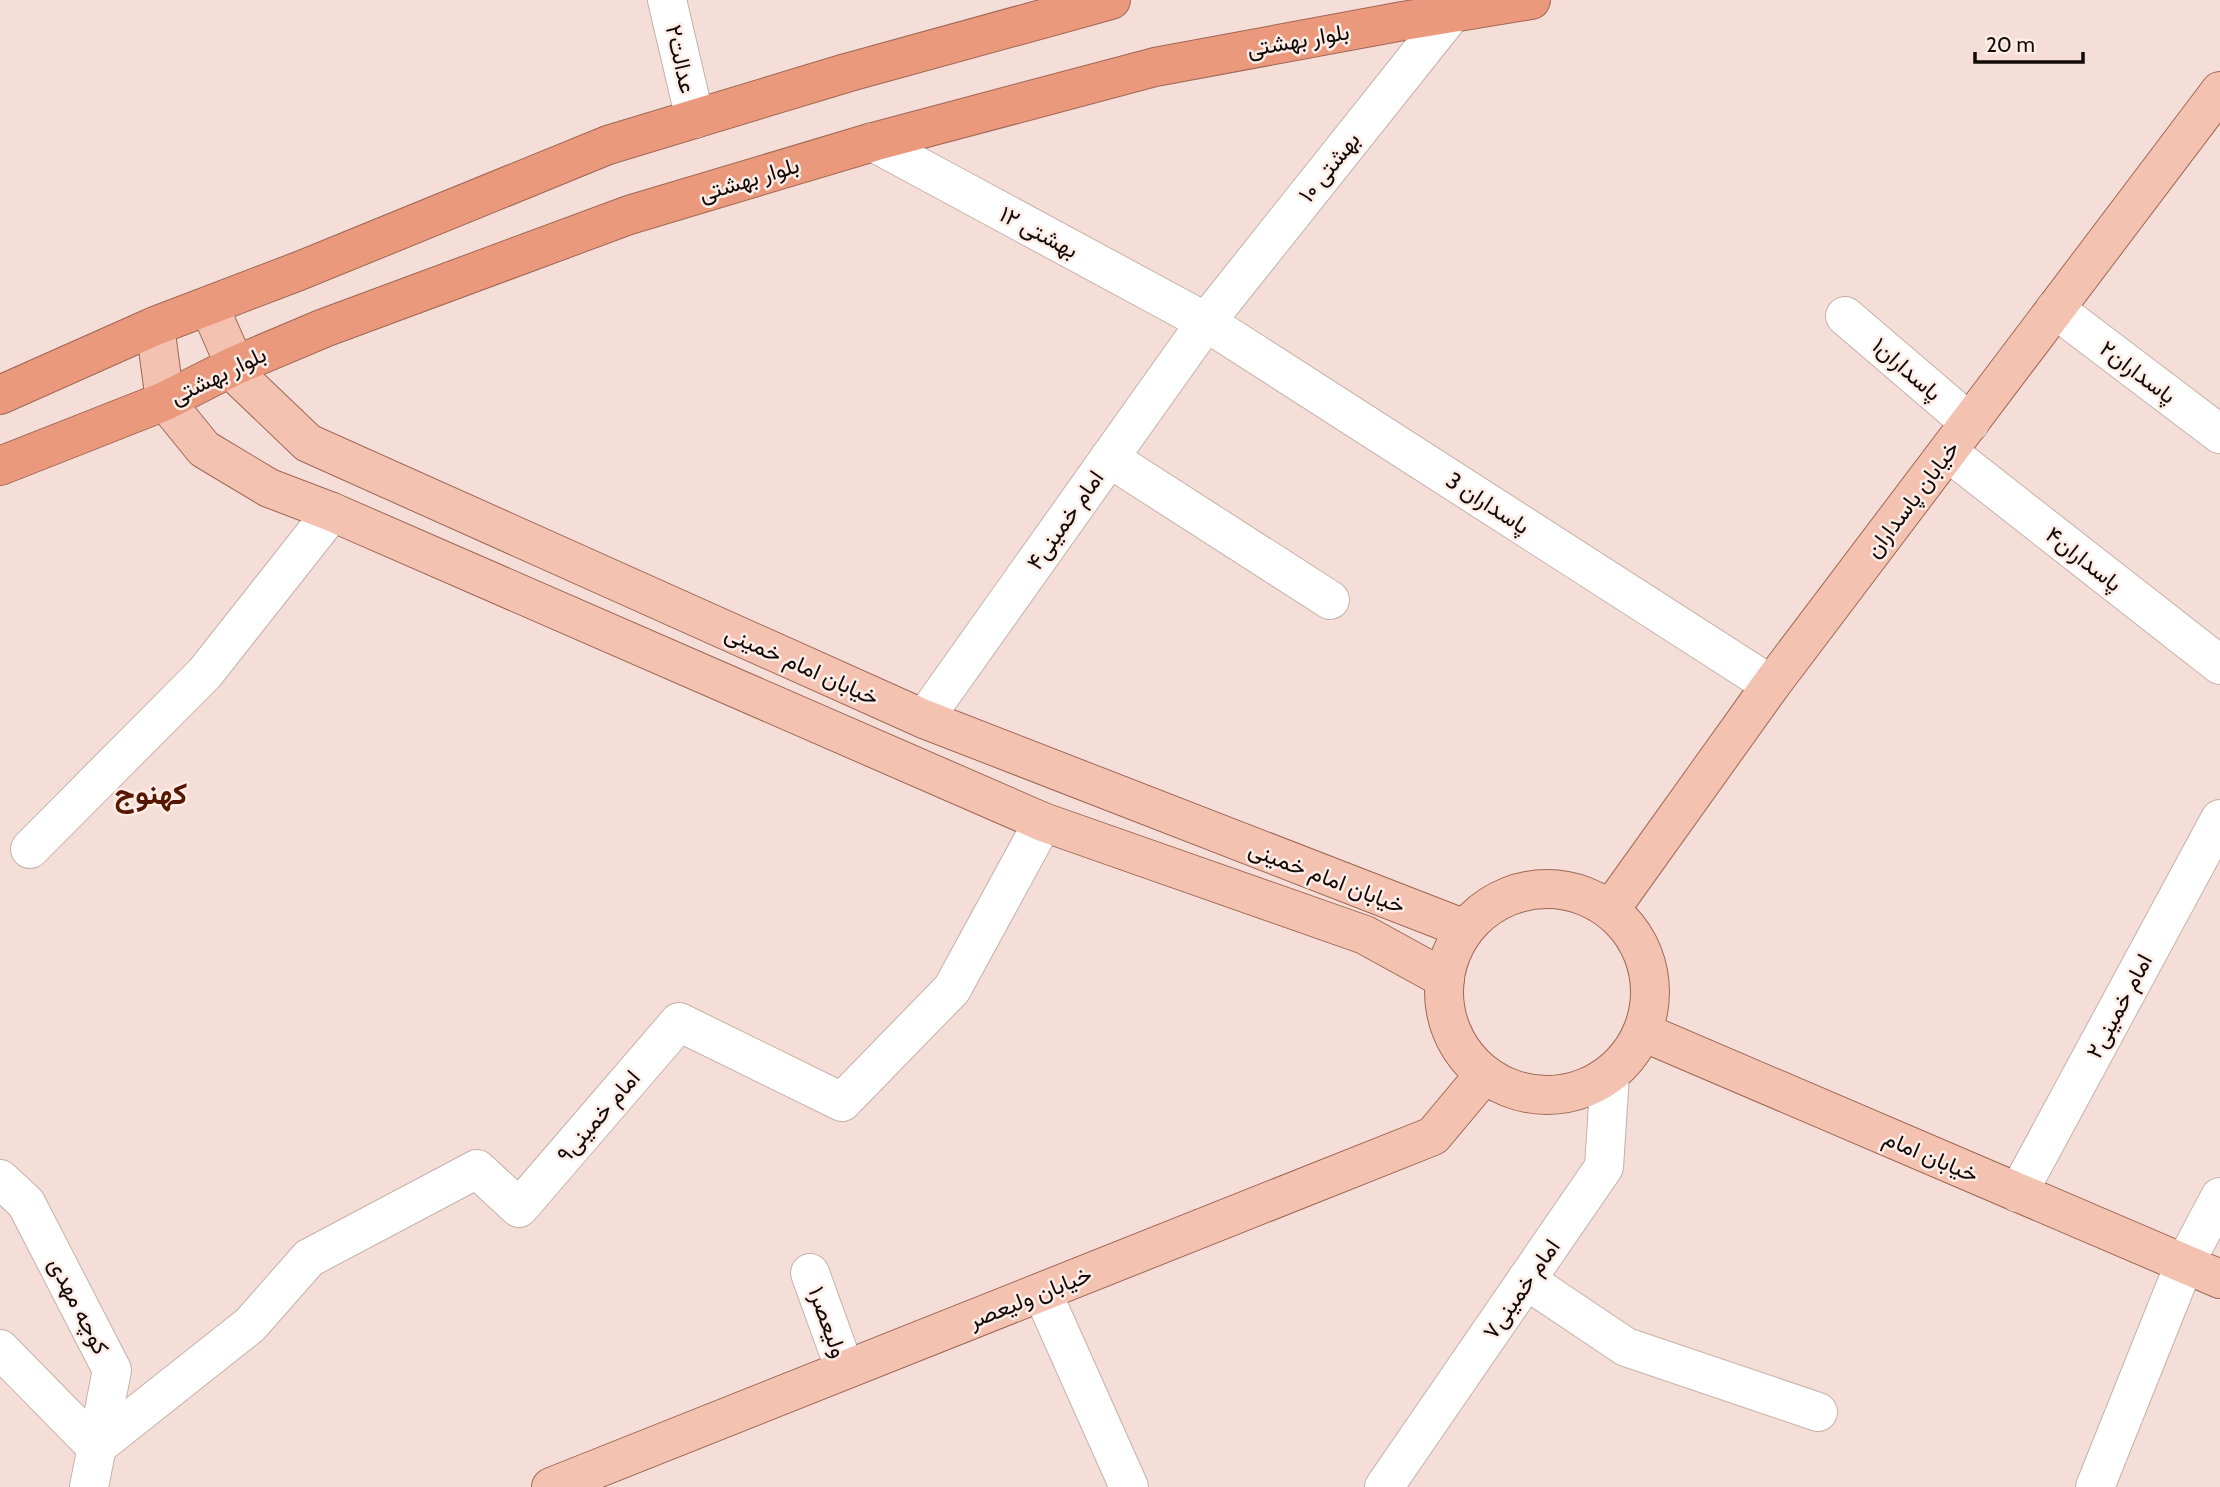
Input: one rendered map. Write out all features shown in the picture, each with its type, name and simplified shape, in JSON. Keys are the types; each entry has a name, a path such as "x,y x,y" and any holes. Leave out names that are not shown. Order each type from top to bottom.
{"highway":[{"path":"0,395 155,326 608,145 846,73 1111,0"},
{"name":"بلوار بهشتی","path":"0,466 164,401 234,366 324,328 629,215 873,142 1155,67 1531,0"}],"main road":[{"name":"خیابان پاسداران","path":"1610,910 1771,685 2220,91"},
{"name":"خیابان امام خمینی","path":"209,306 241,379 308,443 924,719 1465,929"},
{"path":"155,326 164,401"},
{"name":"خیابان امام خمینی","path":"164,401 204,449 269,488 332,512 1042,822 1365,935 1445,979"},
{"path":"1560,889 1587,896 1610,910 1629,929 1642,953 1650,978 1650,1006 1643,1032 1630,1055 1610,1074 1587,1088 1561,1095 1534,1095 1508,1088 1484,1075 1465,1055 1452,1032 1445,1006 1445,979 1451,952 1465,929 1484,910 1507,896 1533,890 1560,889"},
{"name":"خیابان امام","path":"1643,1032 2220,1279"},
{"name":"خیابان ولیعصر","path":"551,1487 1433,1136 1484,1075"}],"street":[{"name":"عدالت۲","path":"667,0 695,119"},
{"name":"بهشتی ۱۰","path":"1206,322 1452,13"},
{"name":"بهشتی ۱۲","path":"873,142 1206,322"},
{"name":"پاسداران۲","path":"2055,309 2220,434"},
{"name":"پاسداران۱","path":"1845,316 1959,437"},
{"name":"امام خمینی۴","path":"924,719 1206,322"},
{"name":"پاسداران 3","path":"1206,322 1771,685"},
{"name":"پاسداران۴","path":"1959,437 2220,665"},
{"path":"1109,458 1330,600"},
{"path":"30,849 205,673 332,512"},
{"name":"امام خمینی۲","path":"2018,1193 2220,819"},
{"name":"امام خمینی۹","path":"96,1447 250,1325 309,1258 477,1169 519,1208 679,1022 842,1102 952,989 1042,822"},
{"name":"امام خمینی۷","path":"1384,1487 1604,1167 1610,1074"},
{"name":"کوچه مهدی","path":"0,1179 26,1203 112,1370 89,1487"},
{"path":"2095,1487 2184,1265 2220,1197"},
{"name":"ولیعصر۱","path":"810,1273 845,1370"},
{"path":"1526,1280 1626,1347 1818,1412"},
{"path":"1042,1292 1129,1487"},
{"path":"0,1349 96,1447"}],"district":[{"name":"کهنوج","path":"151,794"}]}
